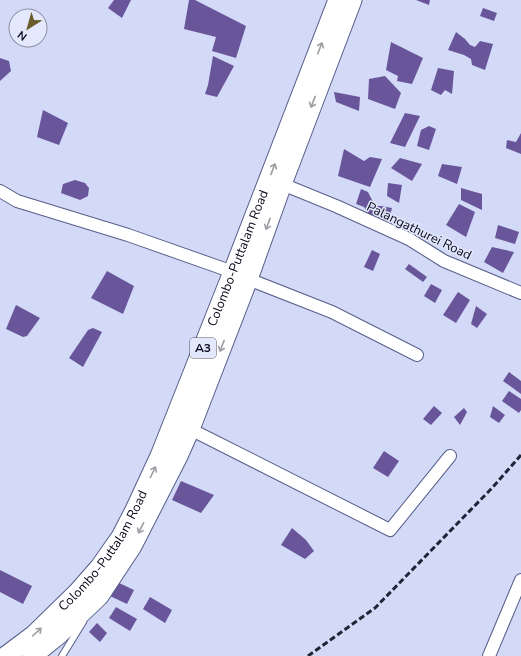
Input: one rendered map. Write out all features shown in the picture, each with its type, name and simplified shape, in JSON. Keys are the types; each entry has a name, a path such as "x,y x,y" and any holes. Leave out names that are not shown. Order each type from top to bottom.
{"highway":[{"name":"Colombo-Puttalam Road","path":"32,656 58,635 99,596 132,546 178,456 190,429 241,276 338,0"},
{"name":"Colombo-Puttalam Road","path":"6,656 34,635 78,592 100,567 121,537 160,456 282,184 352,0"}],"street":[{"name":"Palangathurei Road","path":"282,184 336,206 409,239 444,260 521,293"},
{"path":"0,191 17,202 128,234 241,276 332,312 417,355"},
{"path":"190,429 390,530 450,456"},
{"path":"489,656 521,580"}],"lane":[{"path":"62,656 99,596"}],"building":[{"path":"114,0 131,0 122,18 108,8"},
{"path":"189,0 195,0 246,26 236,58 212,51 216,37 184,29"},
{"path":"416,0 430,0 429,5"},
{"path":"483,8 497,13 494,21 480,16"},
{"path":"456,32 470,45 475,47 480,41 493,44 485,70 472,65 471,59 464,55 448,50"},
{"path":"391,42 423,58 412,84 397,81 398,76 386,70"},
{"path":"213,56 234,66 217,97 205,94"},
{"path":"0,58 9,61 11,71 0,81"},
{"path":"438,68 454,71 452,94 445,90 441,95 431,90"},
{"path":"385,76 401,93 395,109 368,99 369,79"},
{"path":"334,92 360,97 359,111 336,102"},
{"path":"43,110 68,123 59,145 37,137"},
{"path":"405,113 420,116 405,147 390,143"},
{"path":"429,126 436,129 429,150 417,146 421,130"},
{"path":"521,133 521,154 506,148 507,140 516,142"},
{"path":"344,149 364,161 370,157 382,159 370,187 338,176"},
{"path":"400,158 422,164 412,181 391,168"},
{"path":"442,164 462,167 457,184 438,176"},
{"path":"75,180 85,183 89,188 88,196 80,200 61,193 63,184"},
{"path":"388,183 402,185 399,203 387,196"},
{"path":"461,188 482,194 482,210 461,200"},
{"path":"361,189 368,192 375,206 392,208 388,223 369,215 364,207 356,204"},
{"path":"459,204 475,212 466,237 446,225"},
{"path":"498,225 519,232 515,244 495,238"},
{"path":"492,247 514,252 503,273 484,262"},
{"path":"372,250 380,254 373,271 364,267"},
{"path":"409,264 427,277 423,282 405,269"},
{"path":"107,271 134,286 123,314 91,298"},
{"path":"431,284 442,290 435,303 424,296"},
{"path":"458,292 470,300 456,323 443,315"},
{"path":"16,305 40,318 27,336 23,337 6,329"},
{"path":"476,306 487,314 477,328 471,324"},
{"path":"93,328 102,332 83,367 69,358 88,330"},
{"path":"509,372 521,381 521,394 503,381"},
{"path":"509,391 521,399 521,410 519,413 502,401"},
{"path":"434,406 442,413 431,425 423,419"},
{"path":"493,406 505,415 499,423 490,417"},
{"path":"464,408 467,412 460,425 454,417"},
{"path":"384,451 399,461 388,477 373,468"},
{"path":"181,481 214,495 201,513 172,500"},
{"path":"292,528 306,540 314,551 305,559 281,545"},
{"path":"0,570 32,586 23,604 0,592"},
{"path":"117,582 134,590 127,604 110,596"},
{"path":"150,597 172,610 165,623 143,609"},
{"path":"116,607 137,619 130,631 109,618"},
{"path":"97,623 107,633 100,642 89,632"}],"railway":[{"path":"308,656 375,608 493,487 521,455"}]}
